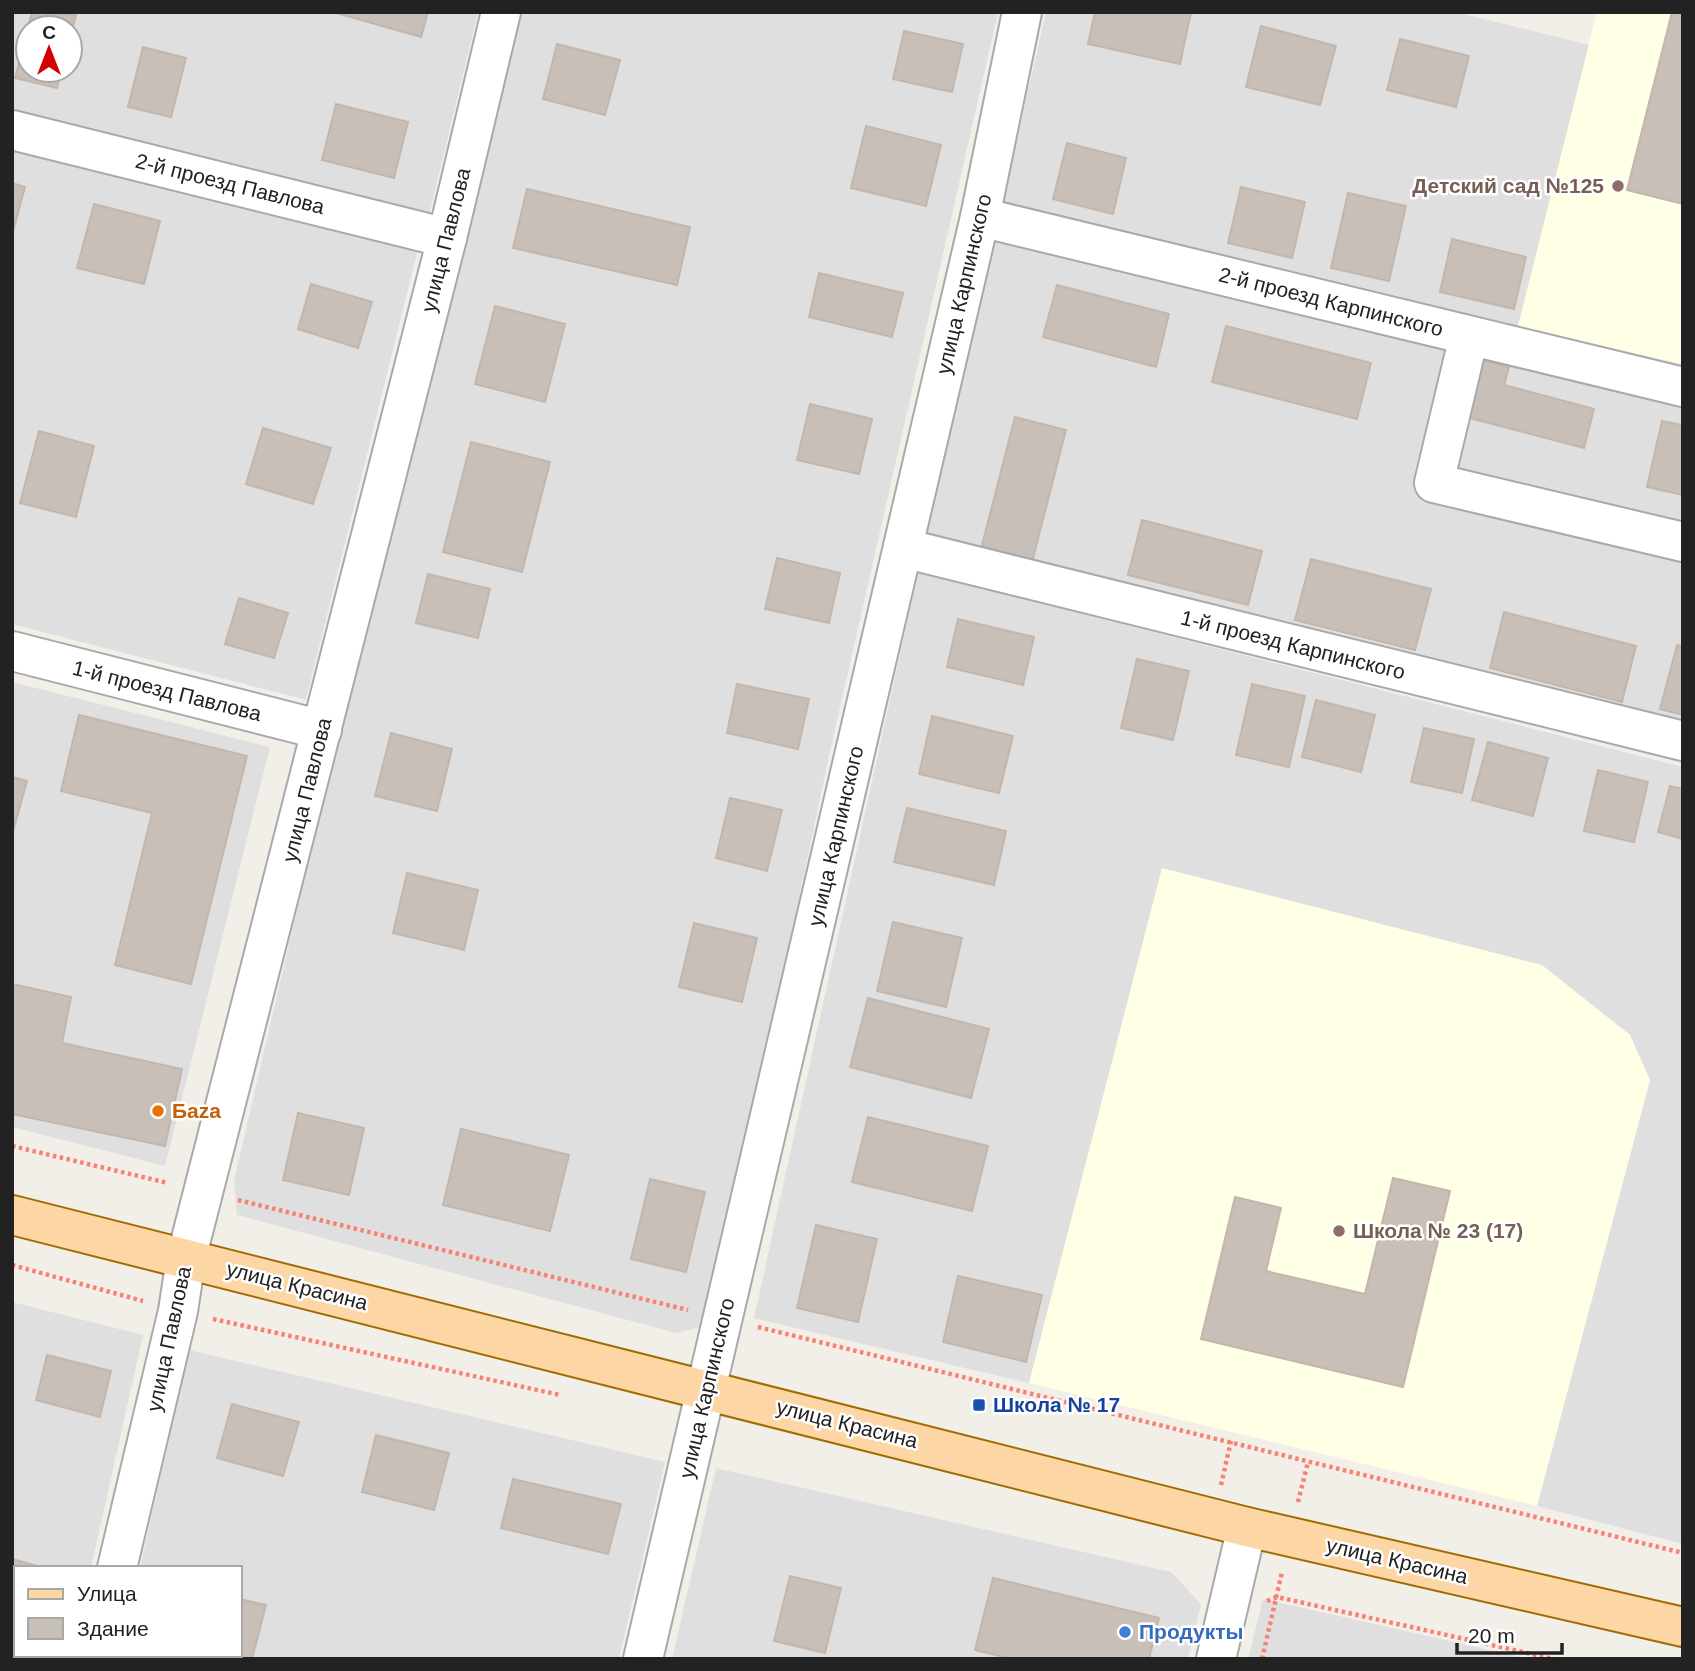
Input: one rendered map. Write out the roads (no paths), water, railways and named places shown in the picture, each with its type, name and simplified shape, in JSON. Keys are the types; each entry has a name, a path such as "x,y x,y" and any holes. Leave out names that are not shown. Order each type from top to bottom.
{"main road":[{"name":"улица Красина","path":"12,1215 708,1388 1247,1527 1683,1627"}],"street":[{"name":"улица Павлова","path":"117,1566 178,1311 186,1259 447,238 501,12"},
{"name":"улица Карпинского","path":"643,1659 980,217 1022,12"},
{"name":"2-й проезд Павлова","path":"12,130 447,238"},
{"name":"2-й проезд Карпинского","path":"980,217 1683,387"},
{"path":"1469,336 1434,483 1683,542"},
{"name":"1-й проезд Карпинского","path":"903,548 1683,741"},
{"name":"1-й проезд Павлова","path":"12,651 322,730"},
{"path":"1216,1659 1247,1527"}],"place":[{"name":"Детский сад №125","path":"1618,186"},
{"name":"Баza","path":"158,1111"},
{"name":"Школа № 23 (17)","path":"1339,1231"},
{"name":"Школа № 17","path":"979,1405"},
{"name":"Продукты","path":"1125,1632"}]}
